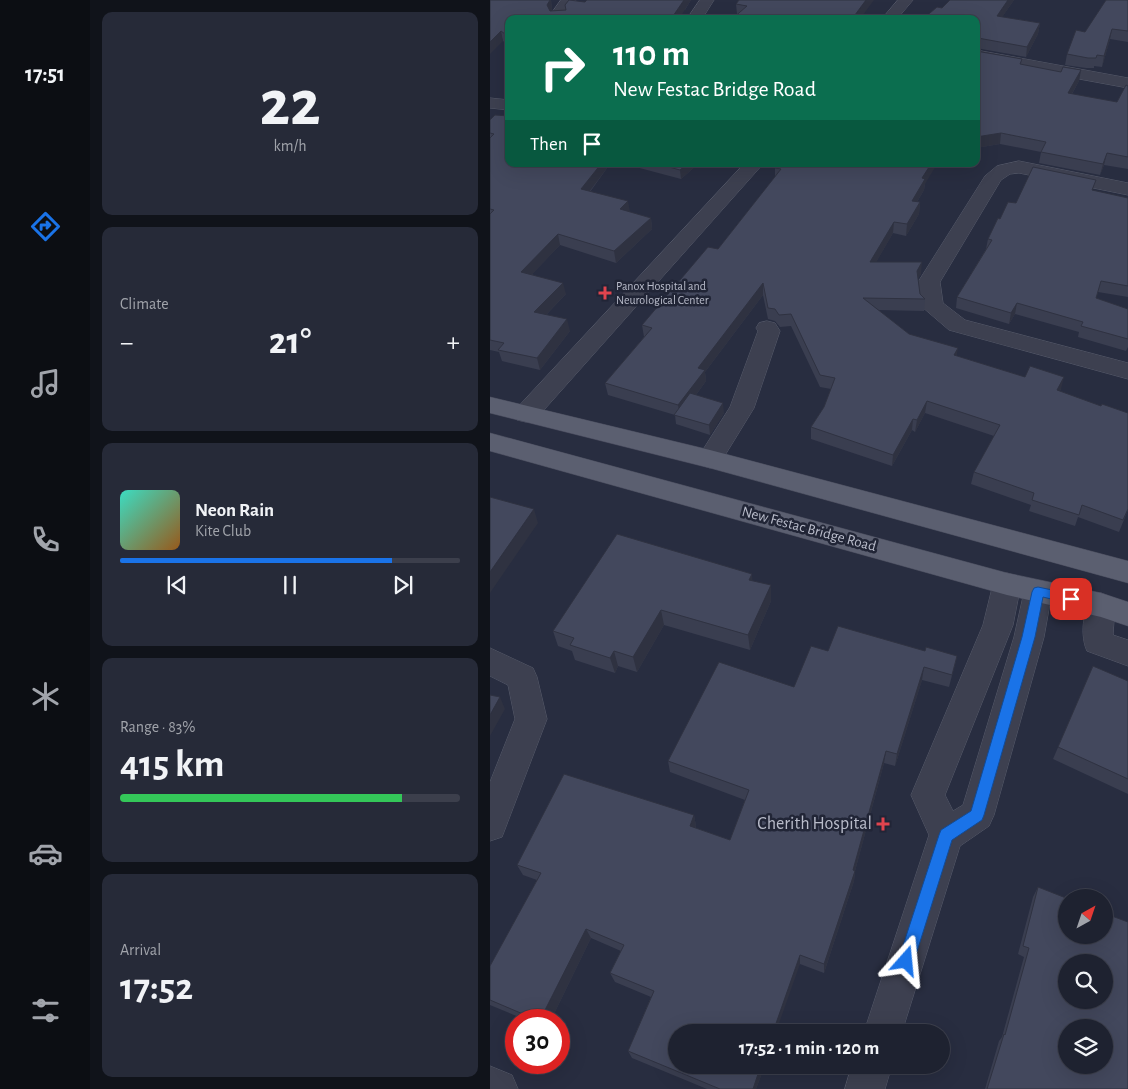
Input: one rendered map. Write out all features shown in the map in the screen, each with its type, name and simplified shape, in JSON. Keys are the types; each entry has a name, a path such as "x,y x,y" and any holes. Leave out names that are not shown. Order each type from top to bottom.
{"main road":[{"path":"490,405 710,459 1128,572"},
{"name":"New Festac Bridge Road","path":"490,442 1023,588 1115,610"}],"street":[{"path":"558,15 569,0"},
{"path":"697,15 707,0"},
{"path":"893,15 906,0"},
{"path":"980,56 1128,83"},
{"path":"490,103 505,105"},
{"path":"526,414 751,167"},
{"path":"1128,189 1019,167 1004,170 994,176 929,282 932,306 957,325 1128,371"},
{"path":"710,459 742,408 769,331 768,328"},
{"path":"946,835 928,795 998,625 1023,588"},
{"path":"886,1024 946,835 977,815 1028,637 1023,588"},
{"path":"1115,610 1098,642 1128,654"},
{"path":"490,661 522,677 531,719 490,825"},
{"path":"865,1089 869,1074"},
{"path":"490,1086 498,1089"}],"building":[{"path":"490,0 550,0 547,5 550,11 566,10 565,5 569,0 585,2 587,0 684,0 674,15 505,15 505,34 501,31 490,42"},
{"path":"739,0 866,0 855,15 737,15 747,6 736,4"},
{"path":"950,0 1008,0 997,16 1040,23 1027,47 980,38 980,15 928,15 937,7 942,8"},
{"path":"1106,0 1128,0 1128,31 1112,29 1104,56 1097,55 1096,58 1088,58 1067,54 1076,30 1085,32"},
{"path":"980,52 1022,59 1020,64 1061,72 1063,67 1081,70 1068,93 1117,102 1126,85 1128,86 1128,157 1107,153 1103,164 1041,152 1046,142 1001,133 980,136"},
{"path":"495,115 505,116 505,167 599,167 581,189 628,201 620,209 651,218 614,251 558,234 521,272 563,283 534,312 567,319 537,358 498,350 504,343 490,340 490,214 494,210 490,209 490,138 494,134 490,133 490,120"},
{"path":"669,167 684,167 680,170"},
{"path":"929,167 922,178 925,179 912,201 920,202 907,224 894,222 870,262 922,262 917,271 920,294 925,299 863,298 909,334 958,348 954,355 1025,377 1030,366 1064,377 1057,390 1101,406 1102,404 1128,413 1128,509 1123,520 1082,505 1079,515 1032,500 1034,493 974,472 1000,425 927,401 917,420 913,419 893,455 811,427 824,407 835,378 820,375 791,314 779,315 775,309 768,308 763,283 698,368 705,370 678,405 605,383 652,328 642,325 708,247 718,249 781,169 775,168"},
{"path":"1033,167 1096,180 1092,190 1128,198 1128,286 1101,281 1096,298 1128,309 1128,339 1081,326 1083,322 1017,303 1011,313 957,297 992,240 988,239 998,218 1000,219 1008,202 1016,203"},
{"path":"690,393 723,403 709,425 674,415"},
{"path":"490,497 534,509 490,572"},
{"path":"617,534 752,574 749,580 771,585 748,635 661,610 633,657 614,651 610,658 570,645 574,638 553,631"},
{"path":"838,626 925,651 926,647 957,656 952,675 924,667 897,754 886,751 853,870 855,871 824,964 800,955 776,1024 668,1024 668,1068 628,1051 654,991 610,973 624,945 586,929 546,1009 511,1009 490,1000 490,966 541,873 517,865 564,774 694,815 690,826 730,840 749,790 668,761 719,662 794,687 811,646 828,651"},
{"path":"1093,666 1128,681 1128,779 1058,747"},
{"path":"490,695 500,697 490,715"},
{"path":"1038,887 1058,895 1058,944 1113,944 1113,916 1128,922 1128,1089 987,1089 1005,1035 1029,948 1023,946"},
{"path":"684,1074 758,1074 753,1089 720,1089"}],"place":[{"name":"Panox Hospital and Neurological Center","path":"605,293"},
{"name":"Cherith Hospital","path":"883,824"}],"route":[{"path":"906,961 946,835 977,815 1028,637 1038,592 1071,599"}]}
